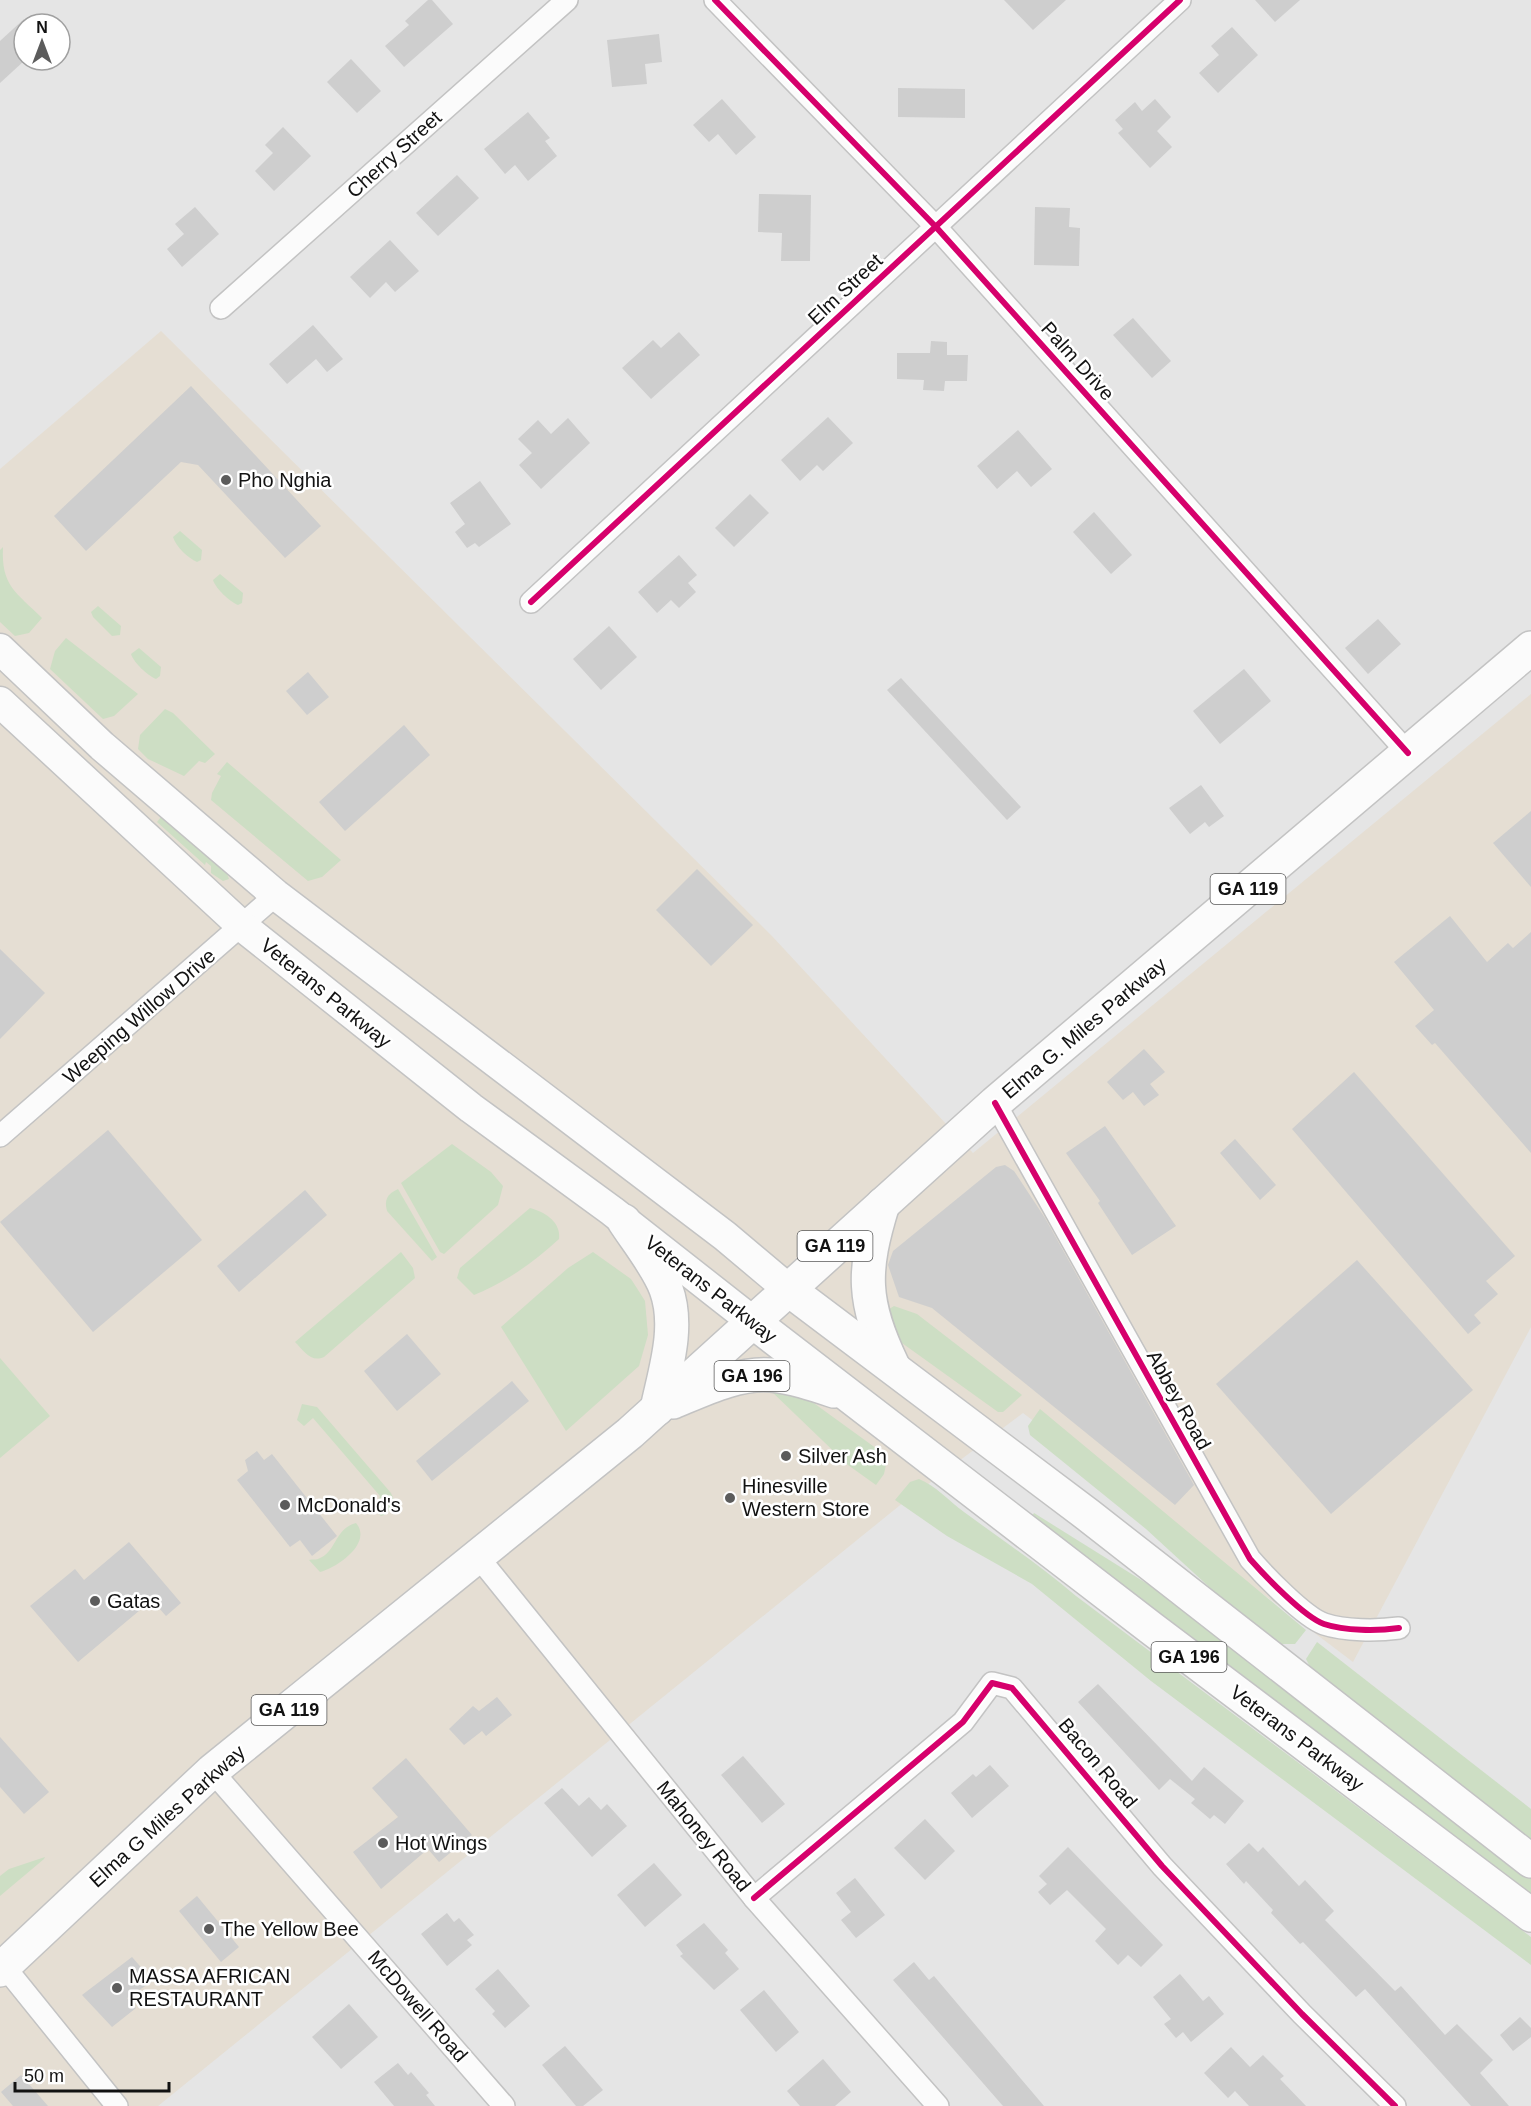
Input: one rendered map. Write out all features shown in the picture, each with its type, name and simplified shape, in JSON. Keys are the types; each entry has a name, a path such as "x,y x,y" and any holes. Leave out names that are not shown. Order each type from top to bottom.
{"main road":[{"name":"Elma G. Miles Parkway","path":"591,1465 995,1103 1531,648"},
{"path":"0,650 102,746 276,895 725,1236 788,1288"},
{"name":"Veterans Parkway","path":"0,702 242,926 471,1108 624,1221 1531,1915"},
{"path":"883,1204 872,1238 866,1284 877,1333 893,1368"},
{"path":"624,1221 666,1288 672,1313 670,1344 657,1408"},
{"name":"GA 196","path":"788,1288 1088,1515 1531,1861"},
{"name":"GA 196","path":"657,1408 721,1384 760,1376 803,1381 850,1396"},
{"name":"Elma G Miles Parkway","path":"2,1966 212,1772 591,1465"}],"street":[{"name":"Cherry Street","path":"221,308 567,0"},
{"name":"Palm Drive","path":"715,0 936,227 1408,753"},
{"name":"Elm Street","path":"531,602 1180,0"},
{"name":"Weeping Willow Drive","path":"0,1136 276,895"},
{"name":"Abbey Road","path":"995,1103 1250,1558 1282,1592 1323,1624 1366,1629 1399,1628"},
{"name":"Mahoney Road","path":"479,1557 754,1898 938,2106"},
{"name":"Bacon Road","path":"754,1898 963,1722 992,1683 1012,1688 1162,1866 1302,2014 1395,2106"},
{"name":"McDowell Road","path":"212,1772 504,2106"},
{"path":"2,1966 117,2106"}],"shaded area":[{"path":"161,331 772,936 973,1153 1531,694 1531,1327 1353,1662 1023,1413 899,1506 158,2106 0,2106 0,469"}],"green space":[{"path":"180,531 202,550 201,560 197,562 177,545 173,537"},
{"path":"3,547 3,560 8,580 18,594 42,618 29,633 15,636 0,622 0,550"},
{"path":"220,574 243,593 242,603 238,605 234,603 217,587 213,580"},
{"path":"98,606 121,626 120,635 112,636 93,617 91,612"},
{"path":"66,638 138,694 114,716 103,719 50,669 55,651"},
{"path":"139,648 161,667 160,676 156,679 141,668 131,654"},
{"path":"165,709 173,713 215,754 205,763 199,761 184,776 148,759 138,749 140,735"},
{"path":"227,762 341,860 322,877 308,881 211,800 221,776 217,774"},
{"path":"161,817 226,871 229,879 223,881 211,873 211,866 206,862 205,865 157,822"},
{"path":"452,1144 491,1172 503,1186 498,1205 444,1254 440,1252 401,1183"},
{"path":"398,1189 437,1257 432,1261 387,1211 387,1198"},
{"path":"530,1208 541,1212 555,1223 559,1239 519,1271 474,1295 457,1278 460,1268"},
{"path":"401,1252 413,1268 415,1278 324,1357 311,1357 295,1342"},
{"path":"593,1252 631,1279 645,1301 648,1335 639,1366 566,1431 501,1327 568,1268"},
{"path":"894,1306 917,1314 1022,1395 1003,1412 998,1412 895,1338 881,1314"},
{"path":"0,1358 50,1416 0,1458"},
{"path":"770,1390 804,1396 884,1454 887,1460 884,1474 876,1485 848,1465"},
{"path":"302,1404 317,1407 391,1493 394,1500 387,1514 381,1516 376,1511 380,1496 313,1418 304,1426 297,1420"},
{"path":"1040,1409 1306,1630 1295,1644 1279,1644 1231,1607 1146,1529 1030,1435 1028,1426"},
{"path":"919,1479 1035,1563 1531,1937 1531,1965 1151,1681 1032,1584 947,1536 895,1500 910,1482"},
{"path":"1034,1513 1170,1598 1531,1879 1531,1900 1029,1520"},
{"path":"356,1523 360,1531 357,1546 343,1560 320,1572 309,1560 324,1556 343,1530"},
{"path":"1317,1642 1531,1809 1531,1842 1311,1669 1306,1659"},
{"path":"45,1857 0,1896 0,1876 9,1869"}],"building":[{"path":"428,0 432,0 453,24 404,67 385,46 409,25 405,21"},
{"path":"1004,0 1066,0 1033,30"},
{"path":"1255,0 1300,0 1275,22"},
{"path":"1232,27 1258,55 1218,93 1199,73 1219,55 1211,46"},
{"path":"12,30 12,72 0,83 0,41"},
{"path":"659,34 662,62 645,64 647,84 612,87 607,40"},
{"path":"351,59 381,91 357,113 327,82"},
{"path":"898,88 965,89 965,118 898,117"},
{"path":"722,99 756,137 736,155 718,134 709,142 693,125"},
{"path":"1155,99 1171,117 1157,131 1172,147 1150,168 1118,133 1123,129 1115,120 1135,102 1142,111"},
{"path":"528,112 550,138 545,141 557,156 528,181 515,165 505,174 484,149"},
{"path":"283,127 311,156 274,191 255,171 273,153 265,145"},
{"path":"457,175 479,198 438,236 416,213"},
{"path":"759,194 811,195 810,261 781,261 782,233 758,232"},
{"path":"195,207 219,234 182,267 167,249 184,234 175,224"},
{"path":"1035,207 1070,208 1069,227 1080,228 1079,266 1034,265"},
{"path":"390,240 419,271 395,292 386,282 370,298 350,277"},
{"path":"1133,318 1171,361 1152,378 1113,335"},
{"path":"313,325 343,359 327,372 316,359 287,384 269,364"},
{"path":"679,332 700,355 651,399 622,368 653,340 661,348"},
{"path":"931,341 947,342 947,355 968,355 967,381 945,381 944,391 923,390 924,380 897,379 897,353 930,353"},
{"path":"191,386 321,526 285,558 198,465 181,462 86,551 54,516"},
{"path":"828,417 853,443 823,471 817,465 800,481 781,460"},
{"path":"568,418 590,443 541,489 519,465 532,453 518,439 538,420 551,434"},
{"path":"1018,430 1052,469 1031,487 1017,471 997,489 977,466"},
{"path":"480,481 511,524 479,547 475,543 467,548 455,532 465,524 450,503"},
{"path":"750,494 769,513 734,547 715,528"},
{"path":"1094,512 1132,555 1111,574 1073,532"},
{"path":"679,555 697,575 688,583 696,592 679,608 671,600 657,613 638,592"},
{"path":"1378,619 1401,644 1368,674 1345,648"},
{"path":"609,626 637,657 601,690 573,659"},
{"path":"1244,669 1271,701 1220,744 1193,711"},
{"path":"308,672 329,697 307,715 286,691"},
{"path":"901,678 1021,807 1007,820 887,690"},
{"path":"404,725 430,755 345,831 319,802"},
{"path":"1201,785 1224,816 1209,827 1205,822 1190,834 1169,808"},
{"path":"1531,811 1531,887 1493,843"},
{"path":"697,869 753,925 711,966 656,910"},
{"path":"1450,916 1487,962 1508,943 1513,948 1531,932 1531,1153 1435,1043 1432,1045 1415,1026 1434,1010 1394,962"},
{"path":"0,949 45,993 0,1039"},
{"path":"1144,1049 1165,1072 1150,1084 1159,1095 1144,1106 1133,1092 1123,1100 1107,1082"},
{"path":"1354,1072 1515,1256 1486,1281 1498,1294 1474,1315 1481,1323 1468,1334 1292,1129"},
{"path":"1105,1126 1176,1226 1132,1255 1098,1203 1100,1201 1066,1153"},
{"path":"108,1130 202,1240 93,1332 0,1222"},
{"path":"1235,1139 1276,1185 1260,1200 1220,1153"},
{"path":"1005,1165 1014,1171 1045,1218 1194,1485 1175,1505 932,1308 899,1297 888,1265 893,1251 996,1167"},
{"path":"305,1190 327,1215 239,1292 217,1266"},
{"path":"1357,1260 1473,1390 1331,1514 1216,1384"},
{"path":"407,1334 441,1374 397,1411 364,1371"},
{"path":"512,1381 529,1401 432,1481 416,1461"},
{"path":"257,1451 264,1460 272,1454 337,1536 312,1556 300,1540 290,1547 237,1480 248,1471 245,1460"},
{"path":"129,1542 181,1603 166,1616 152,1600 78,1662 30,1606 75,1569 84,1580"},
{"path":"1098,1684 1192,1781 1204,1767 1244,1801 1225,1824 1214,1815 1210,1819 1191,1803 1195,1799 1170,1779 1159,1790 1078,1702"},
{"path":"497,1697 512,1715 486,1736 482,1731 464,1745 449,1729 473,1706 479,1711"},
{"path":"0,1737 49,1792 24,1814 0,1787"},
{"path":"743,1756 785,1804 762,1823 721,1775"},
{"path":"406,1758 472,1835 439,1862 428,1849 381,1889 353,1852 398,1817 372,1788"},
{"path":"990,1765 1009,1786 972,1818 951,1793 973,1774 976,1777"},
{"path":"562,1788 579,1806 589,1797 601,1810 607,1804 627,1826 592,1857 544,1803"},
{"path":"925,1819 955,1851 925,1880 894,1848"},
{"path":"1249,1843 1258,1852 1263,1847 1299,1886 1305,1880 1334,1911 1325,1920 1395,1991 1401,1986 1445,2035 1457,2024 1493,2060 1480,2073 1509,2106 1471,2106 1365,1989 1356,1997 1303,1942 1300,1944 1271,1913 1273,1910 1246,1881 1244,1884 1226,1864"},
{"path":"1068,1847 1163,1945 1141,1967 1128,1955 1118,1965 1095,1941 1106,1929 1067,1890 1050,1905 1038,1892 1047,1884 1039,1876"},
{"path":"654,1863 682,1895 645,1927 617,1895"},
{"path":"855,1878 885,1915 856,1938 841,1920 851,1912 836,1893"},
{"name":"The Yellow Bee","path":"197,1896 239,1947 221,1962 179,1911"},
{"path":"447,1913 454,1922 459,1918 474,1935 467,1940 472,1945 447,1966 421,1934"},
{"path":"704,1923 728,1950 725,1953 739,1969 714,1990 680,1956 683,1954 676,1945"},
{"name":"MASSA AFRICAN RESTAURANT","path":"132,1957 153,1981 127,1998 136,2008 112,2027 82,1995"},
{"path":"914,1962 929,1980 934,1976 1044,2106 1003,2106 893,1980"},
{"path":"498,1969 530,2006 505,2028 492,2014 495,2011 475,1989"},
{"path":"1180,1974 1203,2001 1209,1996 1224,2014 1191,2042 1183,2032 1176,2038 1164,2024 1171,2019 1153,1997"},
{"path":"764,1990 799,2032 776,2052 740,2010"},
{"path":"349,2004 378,2037 341,2069 312,2037"},
{"path":"1520,2017 1531,2028 1531,2037 1513,2051 1500,2035"},
{"path":"565,2046 603,2090 583,2106 576,2106 542,2065"},
{"path":"1231,2047 1250,2067 1263,2055 1284,2076 1280,2079 1306,2106 1249,2106 1235,2091 1228,2098 1204,2073"},
{"path":"823,2059 851,2092 835,2106 800,2106 787,2091"},
{"path":"398,2063 408,2075 411,2072 429,2093 426,2095 435,2106 394,2106 374,2082"},
{"path":"21,2075 48,2106 13,2106 1,2092"}],"cycle path":[{"path":"715,0 936,227 1408,753"},
{"path":"531,602 1180,0"},
{"path":"995,1103 1250,1559 1295,1605 1324,1624 1361,1630 1399,1628"},
{"path":"754,1898 963,1722 992,1683 1012,1688 1162,1866 1302,2014 1395,2106"}],"place":[{"name":"Pho Nghia","path":"226,480"},
{"name":"Silver Ash","path":"786,1456"},
{"name":"Hinesville Western Store","path":"730,1498"},
{"name":"McDonald's","path":"285,1505"},
{"name":"Gatas","path":"95,1601"},
{"name":"Hot Wings","path":"383,1843"},
{"name":"The Yellow Bee","path":"209,1929"},
{"name":"MASSA AFRICAN RESTAURANT","path":"117,1988"}]}
